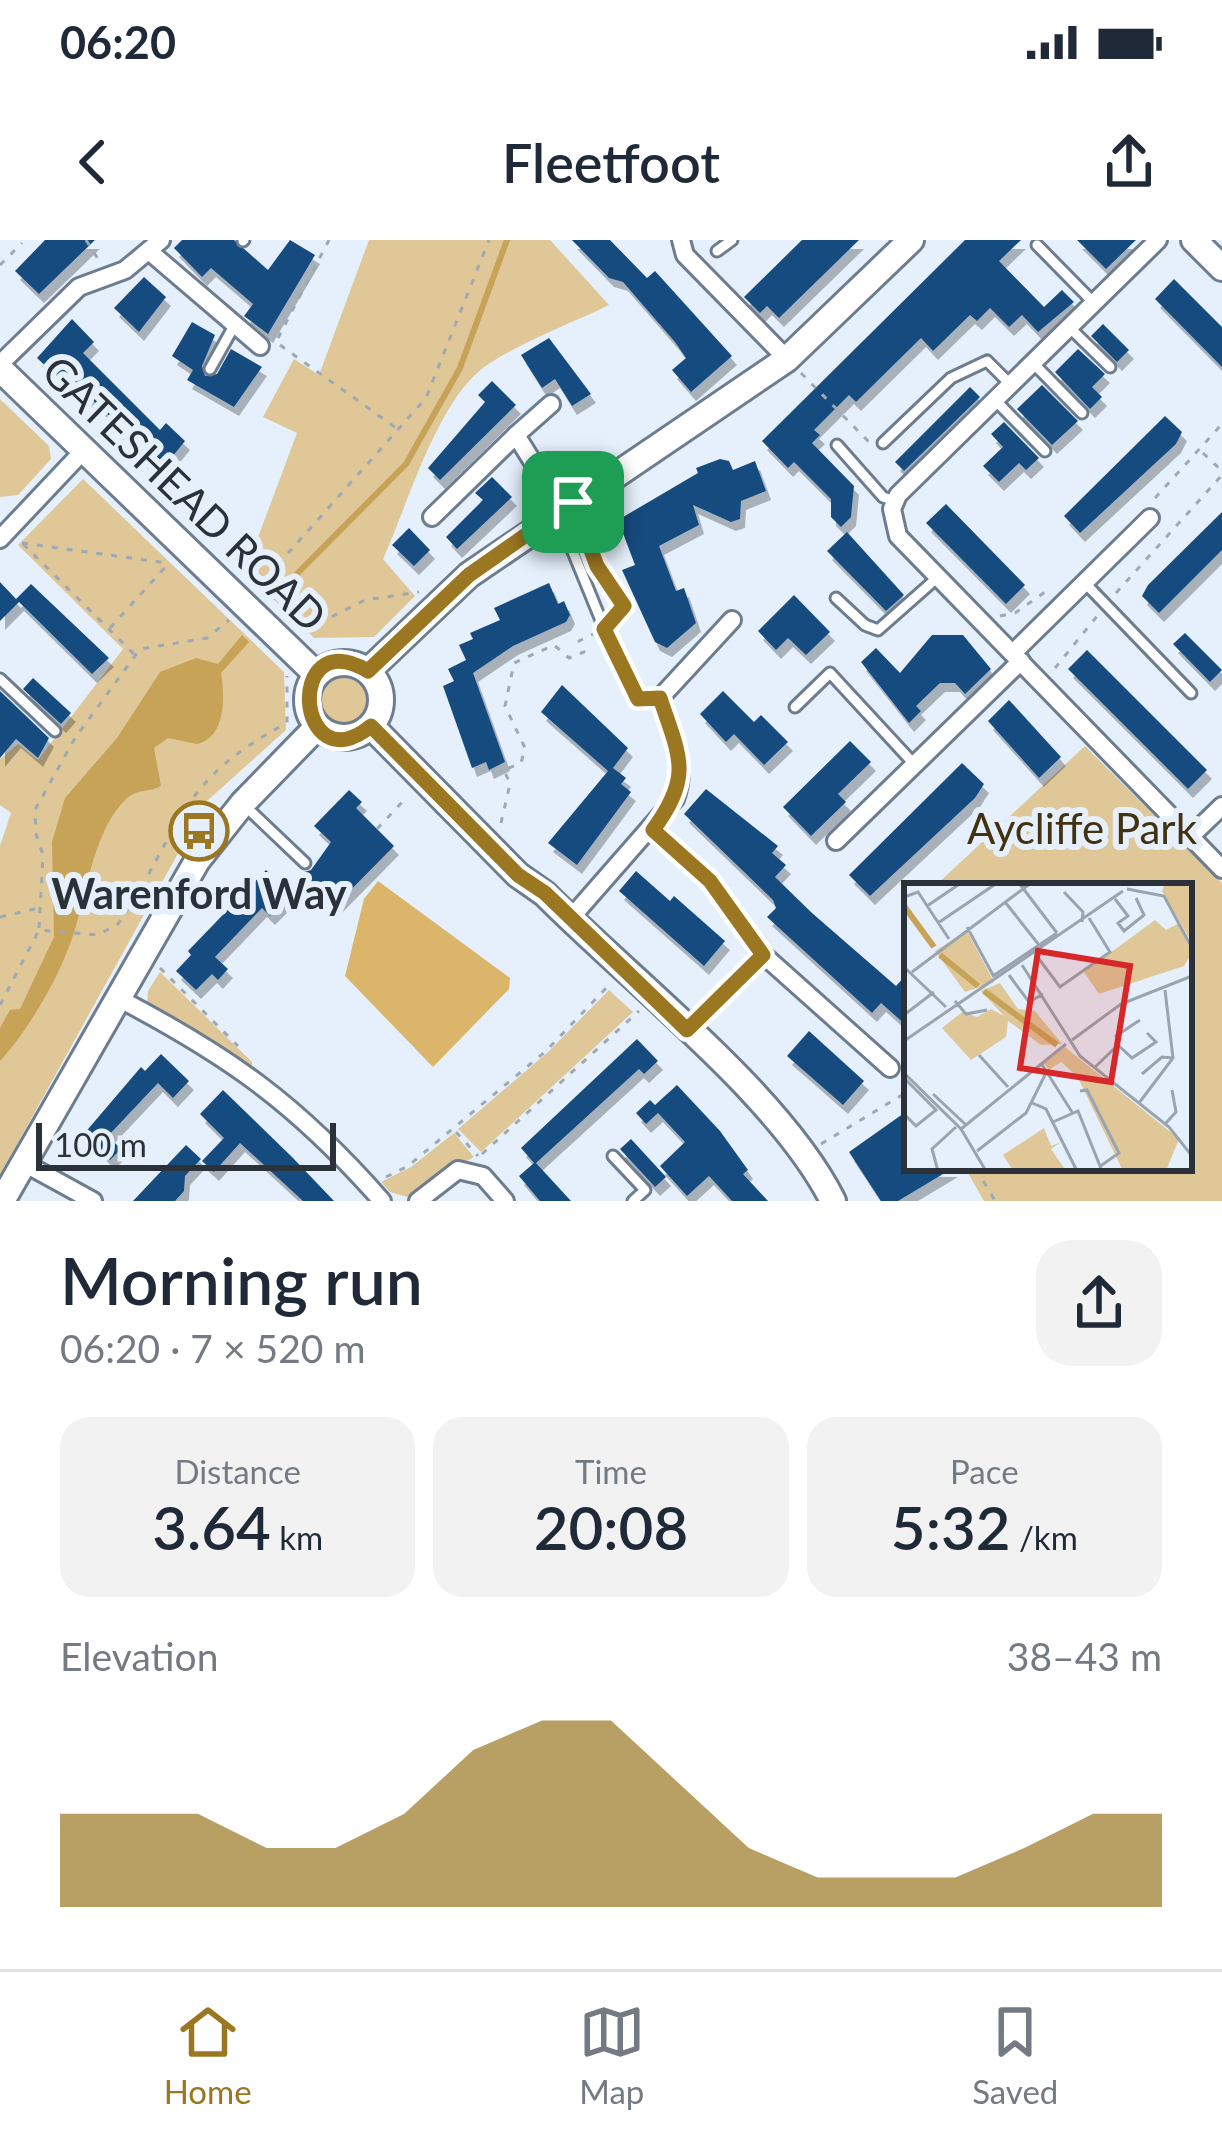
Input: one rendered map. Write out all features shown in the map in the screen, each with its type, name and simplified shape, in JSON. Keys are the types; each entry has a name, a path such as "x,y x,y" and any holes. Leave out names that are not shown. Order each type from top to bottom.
{"street":[{"path":"681,240 685,255 787,359"},
{"path":"368,671 469,575 787,359 911,240"},
{"path":"1157,240 896,501 892,523 898,536 1222,868"},
{"path":"1194,240 1222,268"},
{"path":"0,366 79,287 109,276 156,246 234,326 260,346"},
{"name":"GATESHEAD ROAD","path":"0,366 316,674"},
{"path":"431,517 551,404"},
{"path":"516,435 567,505"},
{"path":"8,532 85,449"},
{"path":"836,841 915,765 1150,518"},
{"path":"570,920 653,830 682,782 660,698 732,620"},
{"path":"347,662 368,671 381,692 371,726 345,738 317,727 306,695 316,674 347,662"},
{"path":"371,726 518,875 687,1030 802,1156 833,1201"},
{"path":"2,1201 197,861 243,803 317,727"},
{"path":"1191,836 1222,806"},
{"path":"653,830 710,881 763,955 890,1068"},
{"path":"116,997 242,1067 281,1097 382,1201"},
{"path":"23,1163 93,1201"},
{"path":"418,1201 458,1170 476,1164 506,1201"}],"lane":[{"path":"717,250 731,240"},
{"path":"1037,245 1094,303"},
{"path":"210,369 234,326"},
{"path":"1069,327 1110,367"},
{"path":"881,448 950,377 987,361 1010,384"},
{"path":"1033,363 1082,413"},
{"path":"995,400 1045,451"},
{"path":"837,445 883,496 896,501"},
{"path":"569,542 628,689 638,699 660,698"},
{"path":"836,598 865,625 878,630 938,577"},
{"path":"1084,583 1191,692"},
{"path":"795,707 830,673 915,765"},
{"path":"0,679 55,730"},
{"path":"243,803 305,863"},
{"path":"613,1156 645,1190 633,1201"}],"path":[{"path":"86,240 109,276"},
{"path":"329,240 274,345 401,431"},
{"path":"256,589 368,459 401,431 443,363 489,240"},
{"path":"0,265 22,242"},
{"path":"787,359 881,448"},
{"path":"1043,683 1222,473 1202,452"},
{"path":"501,823 510,784 504,770 521,763 525,748 506,706 514,663 554,645 569,658 584,652 579,641 604,629 624,606 597,566 567,505"},
{"path":"8,532 170,562 109,629"},
{"path":"8,532 134,655"},
{"path":"302,632 365,600 421,592"},
{"path":"0,1005 39,930 44,906 36,808 75,738 140,649 214,635 231,618"},
{"path":"39,930 109,932 128,909 188,799 212,770 286,723 287,670"},
{"path":"377,829 412,792"},
{"path":"0,917 44,906"},
{"path":"687,1030 763,955"},
{"path":"158,967 240,1048"},
{"path":"369,1186 408,1166 454,1130 546,1051 624,970"},
{"path":"454,1130 476,1164 653,998"},
{"path":"802,1156 904,1095"},
{"path":"978,1171 994,1201"}],"green space":[{"path":"369,240 550,240 609,305 518,347 471,378 426,453 383,559 415,596 374,637 314,638 245,572 297,433 263,417 294,359 319,375"},
{"path":"0,399 49,446 51,459 18,495 0,497"},
{"path":"83,479 284,672 286,730 207,801 0,1175 0,846 11,813 0,805 0,759 18,744 38,760 123,649 18,545"},
{"path":"344,673 363,681 371,700 363,719 344,727 325,719 317,700 325,681"},
{"name":"Aycliffe Park","path":"1085,746 1222,883 1222,1201 984,1201 967,1171 1192,1171 1192,883 938,883"},
{"path":"160,972 252,1066 147,1004 148,991"},
{"path":"609,990 633,1012 481,1152 458,1129 548,1052"},
{"path":"454,1133 474,1157 434,1178 411,1198 390,1192 381,1182 411,1167"}],"shaded area":[{"path":"242,635 249,642 221,673 223,704 214,733 197,744 168,738 154,748 161,786 131,795 107,825 63,961 34,1015 0,1061 0,1028 10,1010 20,1009 54,937 52,842 65,798 117,738 160,672 196,658 218,664"},
{"path":"378,881 510,978 509,989 433,1067 345,976 364,899"}],"building":[{"path":"45,240 95,240 39,294 15,271"},
{"path":"182,240 234,240 268,270 290,240 315,255 268,334 244,316 253,304 211,268 202,277 174,248"},
{"path":"572,240 610,240 647,278 655,271 732,356 691,392 672,370 686,358 675,342 623,282 609,278"},
{"path":"802,240 859,240 779,318 767,306 760,313 744,297"},
{"path":"965,240 1021,240 999,261 1044,307 1062,290 1074,302 1038,332 1022,315 1009,327 990,308 977,321 970,315 933,351 921,338 856,402 849,395 814,430 820,435 812,443 854,486 851,517 841,527 831,517 831,499 794,462 788,468 762,441"},
{"path":"1077,240 1136,240 1106,269"},
{"path":"144,277 166,297 139,332 114,308"},
{"path":"1174,279 1222,327 1222,367 1155,299"},
{"path":"72,319 94,342 83,353 160,430 166,423 185,441 164,467 155,472 105,423 111,417 89,397 84,402 37,358"},
{"path":"192,322 215,335 202,366 205,376 217,374 231,349 262,367 234,407 187,380 193,370 172,356"},
{"path":"1103,324 1129,350 1117,362 1091,336"},
{"path":"549,338 591,394 572,406 555,379 542,388 521,355"},
{"path":"1078,349 1105,374 1092,387 1102,397 1090,409 1055,372"},
{"path":"492,381 516,405 440,480 428,468 485,402 478,395"},
{"path":"1042,385 1078,421 1052,445 1017,409"},
{"path":"970,387 980,397 904,471 895,462"},
{"path":"1165,416 1182,432 1176,444 1080,533 1064,516"},
{"path":"1004,422 1039,458 1026,470 1019,463 999,482 983,466 1003,447 991,434"},
{"path":"720,459 729,461 733,470 755,461 766,491 741,501 740,519 731,522 693,505 699,525 659,546 676,591 684,588 696,623 667,648 655,642 622,570 635,565 618,520 698,473 696,468"},
{"path":"492,477 512,497 457,549 446,537 483,500 475,493"},
{"path":"946,504 1025,585 1006,604 926,523"},
{"path":"1222,512 1222,550 1159,613 1142,596 1148,585"},
{"path":"409,528 430,550 414,566 392,545"},
{"path":"847,532 904,595 886,611 827,551"},
{"path":"0,582 16,599 31,584 109,658 92,674 19,602 0,621"},
{"path":"549,583 558,604 564,601 570,615 566,622 513,646 473,673 505,762 489,770 486,762 472,768 443,686 454,681 448,669 466,660 459,645 473,639 470,633 500,620 494,608"},
{"path":"794,595 830,632 806,655 788,638 776,650 758,631"},
{"path":"1185,633 1222,670 1210,682 1173,644"},
{"path":"932,635 963,635 991,669 965,694 955,683 940,683 916,706 921,711 909,723 861,662 876,648 900,673"},
{"path":"1087,650 1207,770 1188,789 1068,669"},
{"path":"33,678 71,713 61,724 23,689"},
{"path":"562,685 628,748 613,768 626,778 621,784 631,792 577,865 548,843 608,771 541,712"},
{"path":"0,691 49,738 38,758 16,739 0,758"},
{"path":"723,691 754,722 761,715 788,742 764,765 734,734 726,742 700,714"},
{"path":"1009,700 1061,757 1039,778 988,721"},
{"path":"850,741 871,762 838,794 846,802 811,836 783,807"},
{"path":"962,763 984,784 975,798 870,896 849,875"},
{"path":"706,789 778,846 772,853 786,865 775,877 896,986 904,977 904,1023 881,1003 872,1013 767,917 776,908 773,900 684,814"},
{"path":"349,790 362,802 356,808 394,846 335,906 301,873 311,870 331,842 314,826"},
{"path":"266,870 291,895 270,916 262,908 215,957 228,969 218,980 212,974 196,990 176,971 191,955 188,951"},
{"path":"636,871 670,901 674,896 725,941 704,966 619,891"},
{"path":"809,1031 864,1081 843,1105 787,1056"},
{"path":"637,1039 658,1061 644,1074 639,1069 536,1163 571,1201 540,1201 519,1176 534,1163 521,1148"},
{"path":"161,1054 189,1081 173,1098 158,1083 108,1136 121,1149 110,1160 83,1135 141,1067 145,1071"},
{"path":"677,1085 720,1131 748,1170 743,1174 768,1201 732,1201 709,1176 687,1196 660,1166 685,1142 658,1113 646,1124 636,1113 650,1100 655,1105"},
{"path":"223,1090 334,1201 303,1201 240,1143 214,1172 202,1161 224,1138 200,1114"},
{"path":"904,1113 904,1171 948,1171 898,1201 881,1201 849,1152"},
{"path":"631,1139 666,1177 655,1187 620,1149"},
{"path":"186,1145 201,1159 185,1176 184,1191 175,1201 133,1201"}],"waterway":[{"path":"274,597 406,464 460,368 507,240"}],"place":[{"name":"Warenford Way","path":"199,831"}],"route":[{"path":"573,502 597,566 604,569 624,606 613,625 604,629 628,689 638,699 660,698 680,758 682,782 653,830 710,881 763,955 687,1030 545,893 518,875 502,853 371,726 355,736 335,736 317,727 307,706 310,684 325,667 347,662 368,671 469,575 573,502"}]}
